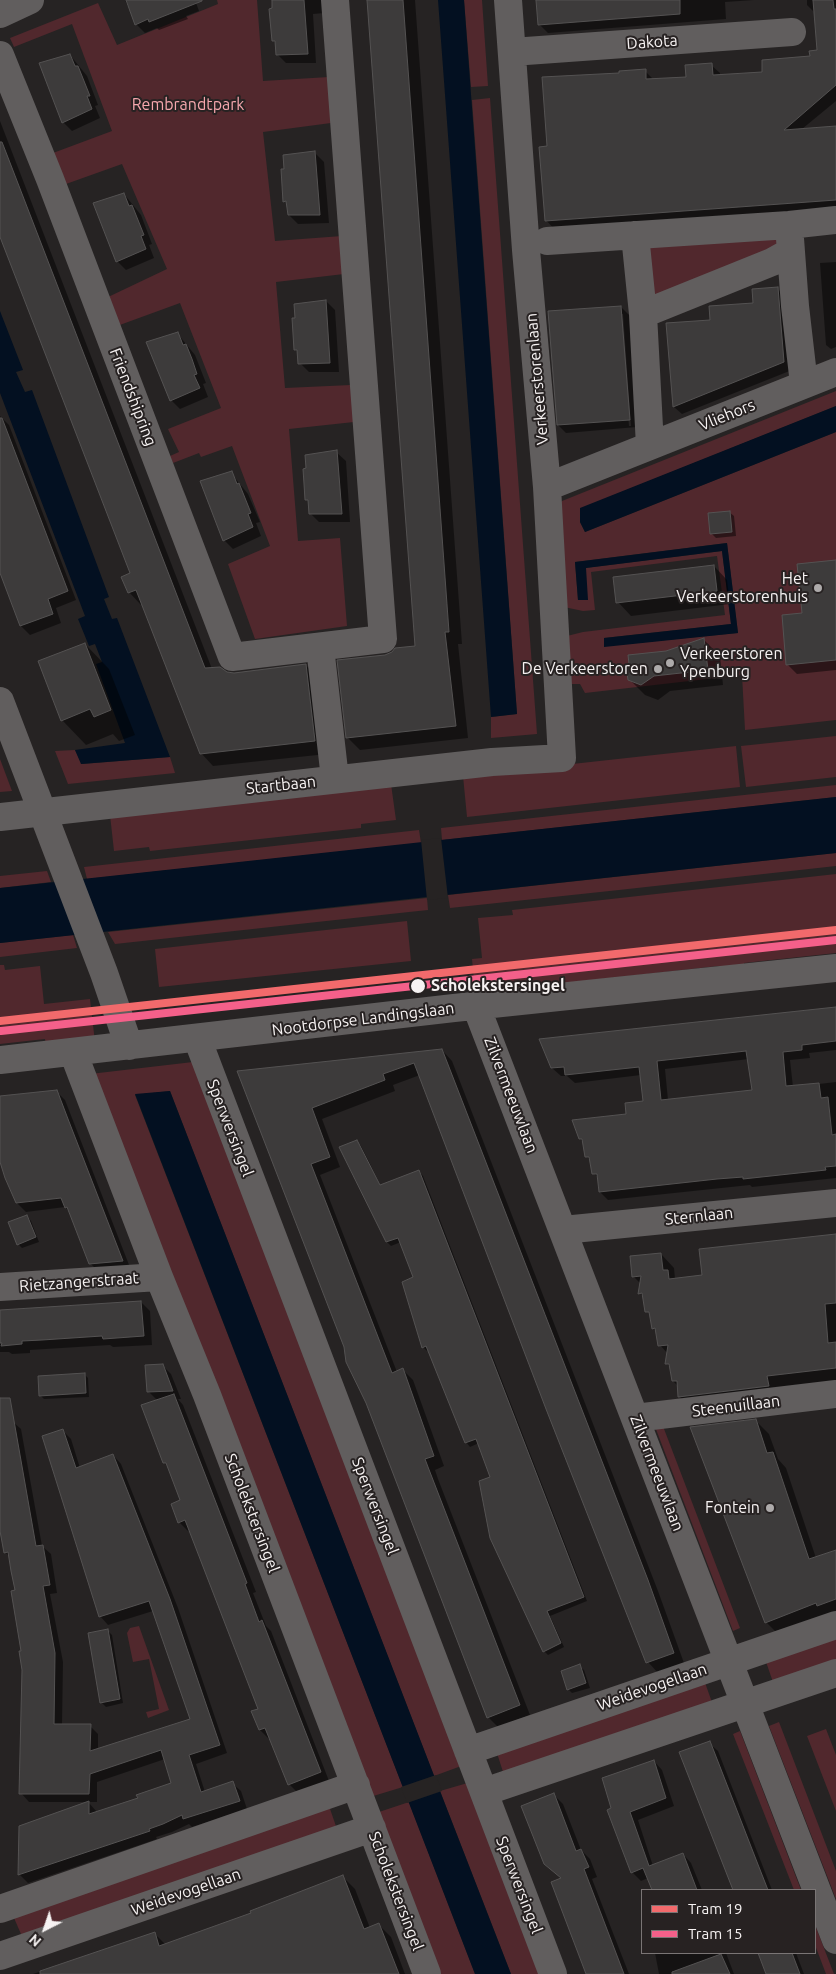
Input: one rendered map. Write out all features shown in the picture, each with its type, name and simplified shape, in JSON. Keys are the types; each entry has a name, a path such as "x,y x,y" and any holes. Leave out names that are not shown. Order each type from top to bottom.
{"street":[{"path":"0,14 30,0"},
{"name":"Friendshipring","path":"0,55 50,179 232,657 383,639 335,0"},
{"name":"Verkeerstorenlaan","path":"508,0 547,487 562,758"},
{"name":"Dakota","path":"512,52 792,32"},
{"path":"547,241 789,225 836,220"},
{"path":"789,225 790,252 804,384"},
{"path":"636,235 643,314 650,446"},
{"path":"643,314 772,262 790,252"},
{"name":"Vliehors","path":"547,487 836,372"},
{"path":"320,647 335,779"},
{"path":"0,701 104,973 129,1046"},
{"name":"Startbaan","path":"0,817 492,762 562,758"},
{"name":"Nootdorpse Landingslaan","path":"0,1060 476,1006 836,968"},
{"name":"Zilvermeeuwlaan","path":"476,1006 836,1940"},
{"name":"Sperwersingel","path":"197,1038 553,1974"},
{"name":"Scholekstersingel","path":"73,1052 159,1277 207,1395 428,1974"},
{"name":"Sternlaan","path":"563,1230 836,1203"},
{"name":"Rietzangerstraat","path":"0,1288 159,1277"},
{"name":"Steenuillaan","path":"635,1418 836,1394"},
{"name":"Weidevogellaan","path":"468,1750 836,1626"},
{"path":"484,1792 836,1673"},
{"path":"0,1909 356,1785"},
{"name":"Weidevogellaan","path":"0,1956 372,1828"},
{"path":"0,1963 4,1974"}],"green space":[{"name":"Rembrandtpark","path":"217,0 257,0 263,81 329,77 331,123 263,132 275,241 342,236 344,274 276,282 285,388 351,385 354,422 289,429 298,541 340,538 347,626 255,639 228,564 270,546 232,446 201,457 199,453 173,463 170,456 179,452 168,429 221,408 180,303 117,326 106,298 167,269 122,164 66,184 53,153 112,131 72,24 14,47 10,38 98,3 117,45 218,4"},
{"path":"464,0 482,0 488,86 471,87"},
{"path":"490,98 537,734 491,738 491,717 517,714 472,100"},
{"path":"771,236 777,240 779,249 653,303 649,245"},
{"path":"836,391 836,406 580,509 580,522 585,532 836,432 836,720 745,730 742,675 585,693 580,684 570,684 567,636 583,632 725,615 717,556 591,572 595,610 583,611 564,607 558,505 562,501","holes":["727,543 738,633 604,646 604,638 731,624 722,551 585,568 578,600 575,562"]},
{"path":"836,736 836,777 746,787 741,746"},
{"path":"736,746 740,787 467,817 463,776"},
{"path":"75,750 82,764 170,757 175,773 68,784 55,751"},
{"path":"0,759 12,791 0,792"},
{"path":"391,784 396,820 361,824 361,828 150,851 149,847 114,851 110,815"},
{"path":"836,785 836,797 442,840 441,828"},
{"path":"419,830 421,843 87,879 84,867"},
{"path":"836,853 836,866 619,890 450,908 448,895"},
{"path":"47,871 51,882 0,888 0,876"},
{"path":"836,874 836,953 744,963 744,971 718,966 514,989 476,1001 472,959 482,958 478,918 513,915 512,910"},
{"path":"427,898 428,910 115,944 108,932"},
{"path":"407,921 411,961 159,987 155,949"},
{"path":"73,935 77,948 0,957 0,943"},
{"path":"0,965 4,965 5,970 40,966 44,1004 90,999 95,1042 46,1047 45,1039 0,1044"},
{"path":"193,1062 464,1765 434,1776 170,1091 135,1095 403,1787 370,1797 90,1074"},
{"path":"661,1421 740,1628 733,1631 654,1424"},
{"path":"139,1626 169,1710 148,1718 146,1712 159,1709 149,1659 133,1662 127,1633 130,1628"},
{"path":"836,1631 836,1667 775,1688 764,1656"},
{"path":"703,1677 714,1708 505,1778 495,1747"},
{"path":"779,1722 836,1871 836,1899 769,1726"},
{"path":"826,1729 836,1755 836,1811 807,1736"},
{"path":"740,1731 801,1889 794,1889 733,1734"},
{"path":"471,1782 546,1974 511,1974 440,1791"},
{"path":"409,1802 475,1974 438,1974 376,1813"},
{"path":"328,1803 339,1835 24,1941 11,1911"},
{"path":"816,1928 834,1974 826,1974 816,1948"}],"water":[{"path":"438,0 464,0 517,714 491,717"},
{"path":"0,311 23,370 16,372 25,392 32,390 109,597 104,599 112,619 117,618 170,757 81,764 75,750 125,743 96,664 102,662 95,644 89,646 78,619 85,616 0,393"},
{"path":"836,406 836,432 585,532 580,522 580,508"},
{"path":"727,543 738,633 604,647 604,638 731,624 722,551 586,568 588,600 578,600 575,562"},
{"path":"836,797 836,853 0,943 0,888"},
{"path":"170,1091 511,1974 475,1974 135,1094"}],"pier":[{"path":"441,838 448,898 427,900 421,840"},
{"path":"436,1775 442,1791 407,1803 401,1787"}],"building":[{"path":"126,0 202,1 149,22 148,19 135,25"},
{"path":"272,0 304,0 308,54 276,55 275,41 272,41 269,9 272,8"},
{"path":"367,0 403,0 449,632 445,632 456,726 346,738 337,660 385,655 392,652 395,648 415,646"},
{"path":"536,0 680,0 680,14 538,25"},
{"path":"813,0 833,0 834,9 836,9 836,85 784,130 836,126 836,200 545,221 539,147 547,146 542,77 619,73 619,71 646,69 646,79 686,77 685,65 712,63 713,75 762,72 762,60 810,56 809,51 817,50"},
{"path":"70,54 75,66 78,66 90,96 87,96 92,109 62,123 39,63"},
{"path":"0,142 2,142 205,668 220,667 227,672 234,673 306,664 315,741 200,754 136,590 128,593 121,577 130,573 0,237"},
{"path":"315,151 320,215 288,215 286,201 283,202 281,169 284,169 283,155"},
{"path":"124,193 129,206 132,205 144,235 141,236 146,249 116,262 93,203"},
{"path":"778,287 784,362 673,407 666,323 710,320 709,306 753,303 752,289"},
{"path":"326,300 330,363 298,364 297,350 294,350 292,318 295,318 294,304"},
{"path":"621,306 630,420 557,425 548,311"},
{"path":"178,332 183,345 186,344 192,359 197,374 194,375 200,388 170,401 146,342"},
{"path":"0,418 2,418 68,591 48,599 53,614 20,626 0,573"},
{"path":"337,450 342,514 309,514 308,500 305,500 303,469 306,468 305,455"},
{"path":"232,471 251,513 248,514 253,527 223,541 200,481"},
{"path":"730,511 732,532 710,534 708,513"},
{"name":"Het Verkeerstorenhuis","path":"836,560 836,660 786,665 782,615 802,613 797,564"},
{"path":"714,565 717,591 616,603 613,577"},
{"name":"Verkeerstoren Ypenburg","path":"704,638 708,670 654,676 641,685 628,680 626,666 629,664 628,655 666,651"},
{"path":"85,643 111,710 94,717 90,709 61,721 38,661"},
{"path":"836,1007 836,1041 802,1045 802,1050 783,1052 786,1086 819,1083 821,1098 828,1097 832,1135 836,1134 836,1166 825,1167 826,1170 743,1179 743,1177 717,1179 599,1192 597,1174 592,1174 589,1157 585,1157 582,1139 579,1139 572,1120 626,1114 625,1103 643,1101 639,1067 565,1075 564,1067 551,1068 539,1039","holes":["746,1051 752,1090 661,1100 657,1061"]},
{"path":"442,1049 648,1580 674,1653 646,1663 546,1409 414,1063 383,1074 385,1080 312,1108 330,1157 311,1164 392,1373 403,1368 434,1456 425,1459 520,1705 487,1718 366,1403 346,1362 344,1347 237,1071"},
{"path":"57,1090 123,1261 89,1264 67,1207 65,1208 61,1198 16,1203 5,1178 0,1162 0,1096"},
{"path":"357,1140 380,1185 419,1170 584,1597 547,1611 561,1643 543,1652 490,1538 479,1481 490,1477 476,1439 465,1443 426,1346 422,1348 402,1282 413,1277 398,1238 386,1242 339,1147"},
{"path":"27,1215 36,1237 17,1245 8,1222"},
{"path":"836,1234 836,1303 825,1304 828,1343 836,1342 836,1368 767,1376 769,1386 678,1397 677,1381 672,1381 669,1364 665,1364 668,1345 658,1346 655,1328 652,1329 649,1312 645,1312 642,1293 638,1294 641,1276 632,1277 630,1256 661,1253 663,1270 668,1270 669,1279 702,1275 699,1249"},
{"path":"141,1301 144,1336 103,1339 102,1336 22,1341 22,1344 1,1346 2,1343 0,1343 0,1310"},
{"path":"163,1364 173,1391 147,1392 145,1365"},
{"path":"85,1373 86,1393 39,1396 38,1376"},
{"path":"174,1394 247,1583 245,1584 259,1622 262,1620 321,1772 288,1785 265,1728 259,1730 251,1711 258,1709 185,1520 178,1523 171,1504 180,1500 166,1463 163,1463 141,1405"},
{"path":"0,1398 10,1398 36,1546 43,1545 50,1585 43,1586 55,1653 54,1724 91,1724 90,1751 190,1719 149,1601 99,1617 42,1436 63,1429 76,1468 113,1454 170,1599 220,1745 189,1755 201,1792 233,1781 240,1801 183,1819 182,1815 149,1829 150,1831 18,1875 19,1826 89,1801 89,1814 138,1798 136,1795 171,1783 161,1750 90,1774 89,1794 19,1794 22,1670 19,1651 21,1651 11,1591 15,1590 8,1552 4,1553 0,1531"},
{"path":"756,1419 767,1453 773,1452 809,1559 836,1550 836,1599 817,1606 816,1603 765,1623 690,1427"},
{"path":"108,1629 120,1699 100,1703 88,1633"},
{"path":"580,1664 586,1683 567,1690 561,1671"},
{"path":"710,1741 768,1889 733,1889 679,1752"},
{"path":"654,1760 666,1798 630,1812 649,1866 683,1853 697,1889 652,1889 643,1868 631,1873 607,1810 611,1808 602,1778"},
{"path":"554,1793 576,1851 581,1849 589,1867 584,1869 624,1974 586,1974 551,1882 561,1878 544,1864 521,1806"},
{"path":"343,1875 364,1929 379,1923 399,1974 40,1974 40,1971 155,1932 159,1946 251,1913 250,1911"},
{"path":"721,1954 730,1974 672,1974 672,1972"},
{"path":"758,1954 792,1954 800,1974 766,1974"}],"tram line":[{"name":"19","path":"0,1021 836,930"},
{"name":"15","path":"1,1031 836,940"}],"place":[{"name":"Het Verkeerstorenhuis","path":"818,588"},
{"name":"Verkeerstoren Ypenburg","path":"670,663"},
{"name":"De Verkeerstoren","path":"658,669"},
{"name":"Scholekstersingel","path":"418,986"},
{"name":"Fontein","path":"770,1508"}]}
